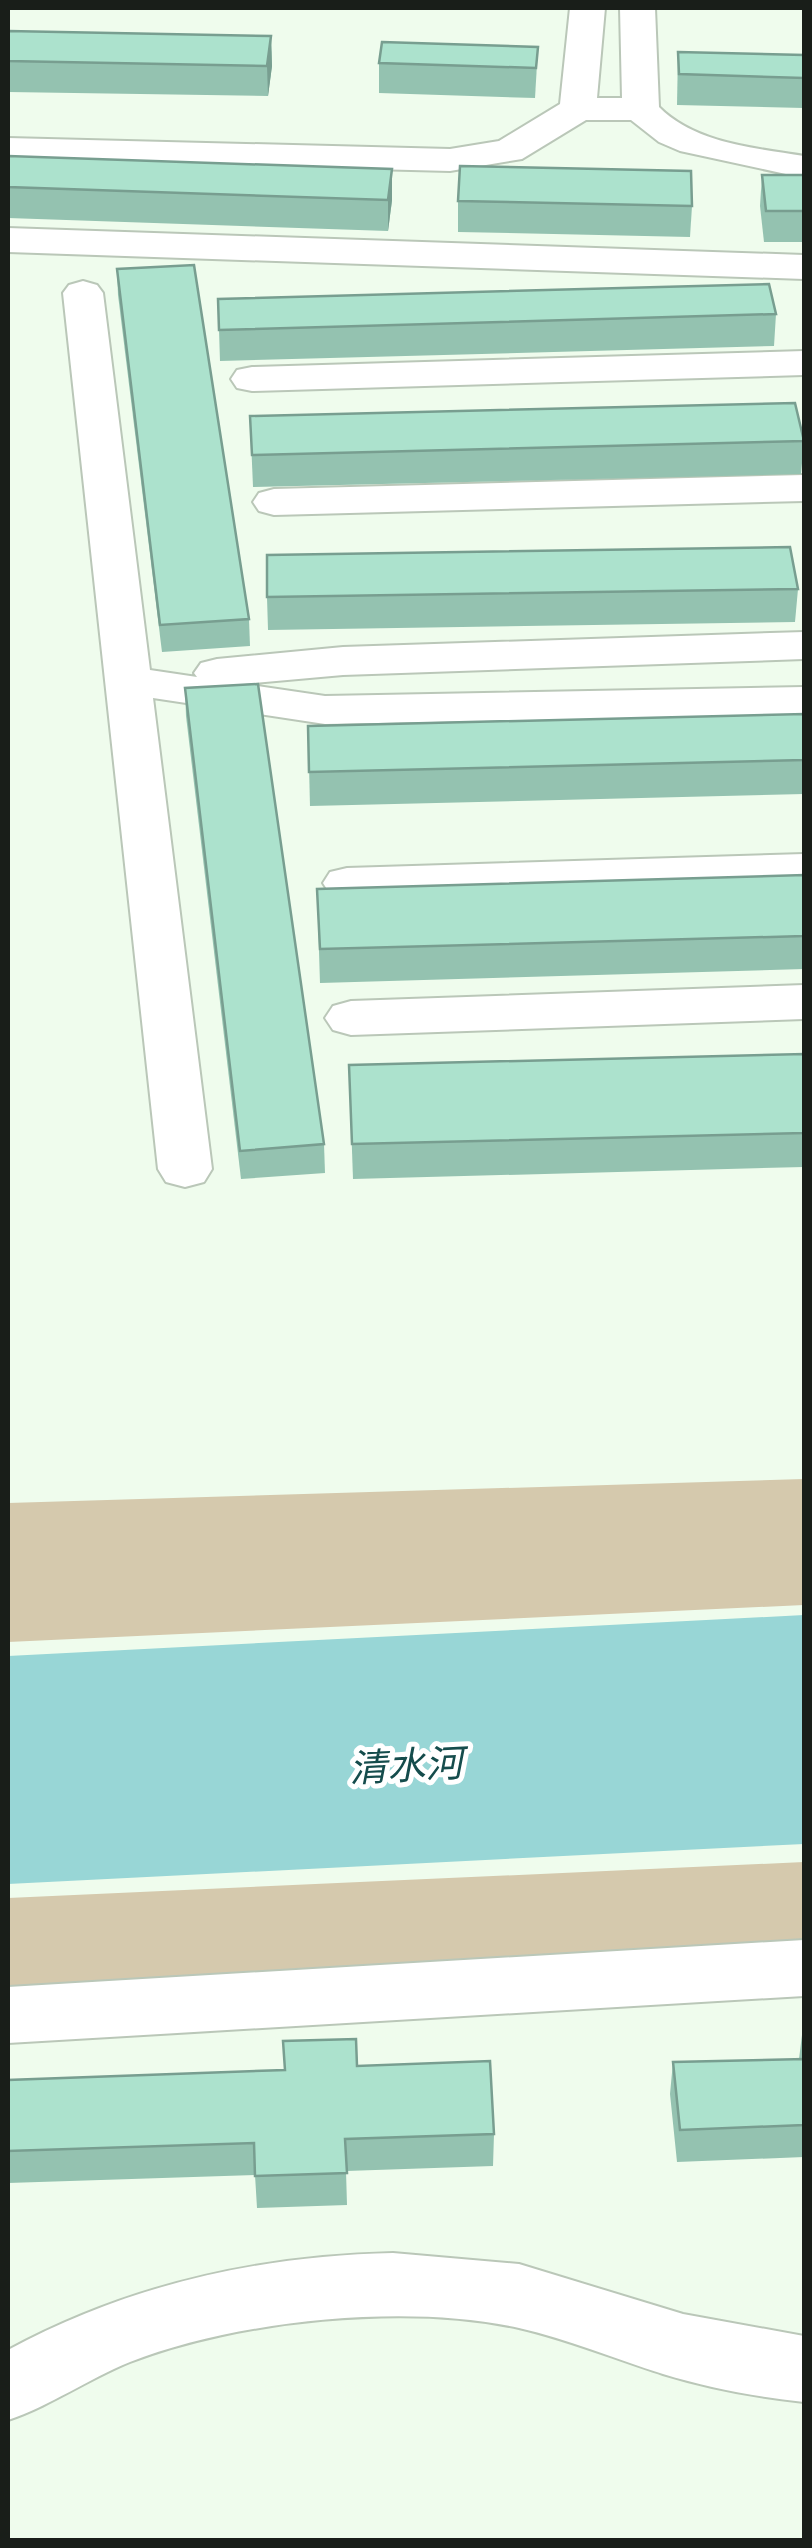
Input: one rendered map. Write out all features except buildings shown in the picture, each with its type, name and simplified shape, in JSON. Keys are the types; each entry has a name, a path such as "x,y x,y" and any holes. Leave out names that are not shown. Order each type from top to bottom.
{"lane":[{"path":"578,109 587,8"},
{"path":"638,8 641,109 648,119 676,136 738,156 804,167"},
{"path":"8,149 450,160 509,151 578,109 641,109"},
{"path":"8,240 804,267"},
{"path":"84,293 185,1169"},
{"path":"252,379 804,363"},
{"path":"274,502 804,488"},
{"path":"130,681 343,661 804,645"},
{"path":"130,681 324,710 804,700"},
{"path":"347,883 804,870"},
{"path":"351,1018 804,1002"},
{"path":"8,2016 804,1968"},
{"path":"8,2387 56,2358 139,2323 261,2294 347,2286 420,2286 516,2295 705,2353 804,2369"}],"shaded area":[{"path":"804,1479 804,1605 8,1642 8,1503"},
{"path":"804,1862 804,1964 8,2006 8,1898"}],"water":[{"name":"清水河","path":"804,1615 804,1844 8,1884 8,1656"}]}
